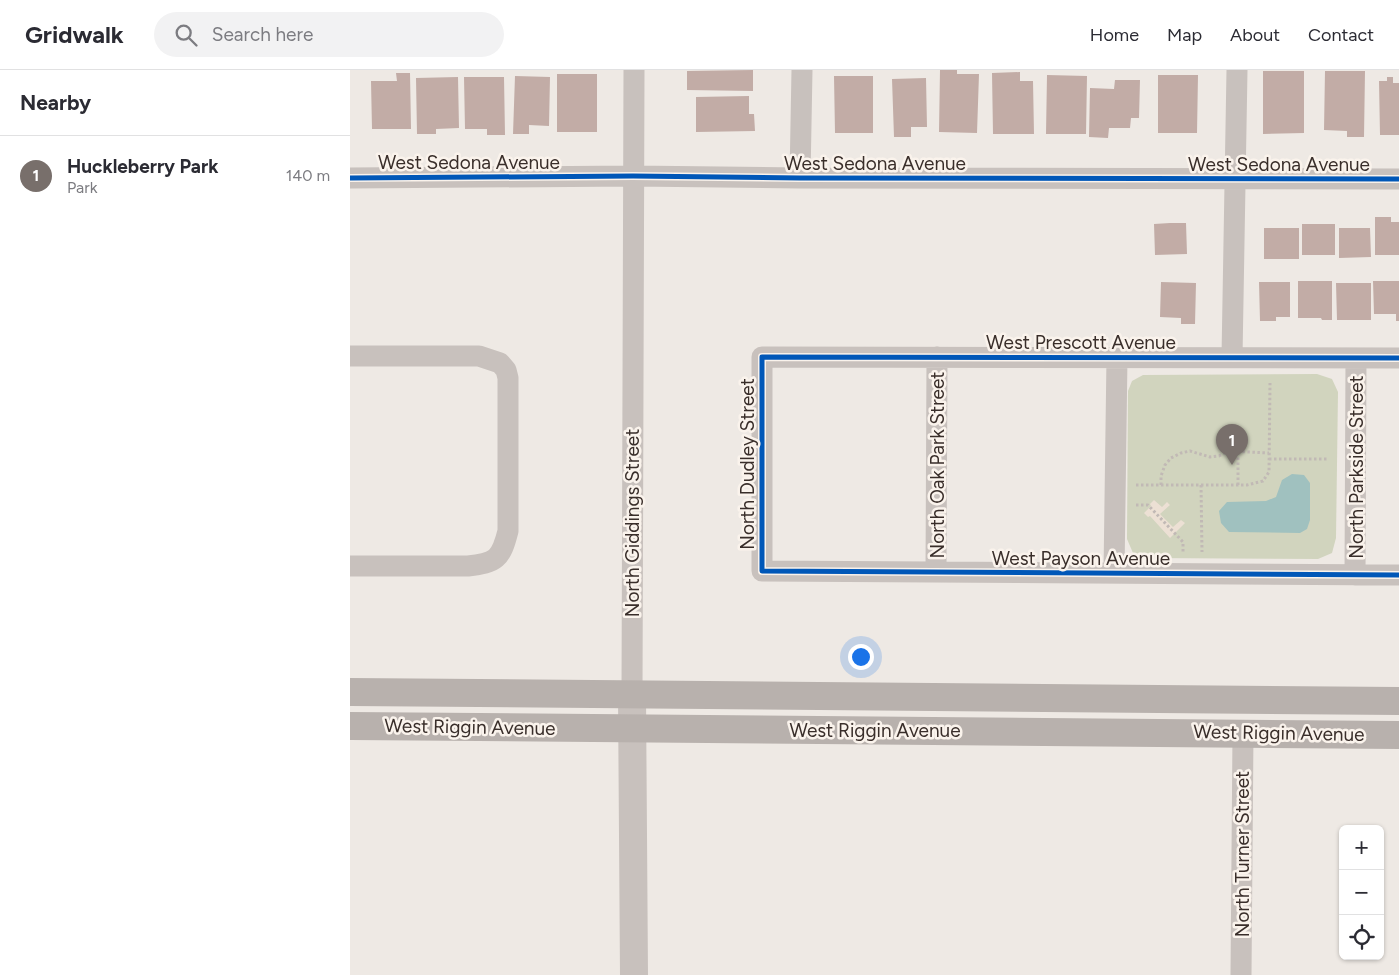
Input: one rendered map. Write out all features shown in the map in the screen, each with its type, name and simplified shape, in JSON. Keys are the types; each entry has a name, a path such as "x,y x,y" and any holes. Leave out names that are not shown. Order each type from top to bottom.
{"main road":[{"name":"West Riggin Avenue","path":"350,692 1399,701"},
{"name":"West Riggin Avenue","path":"350,726 1399,735"}],"street":[{"name":"North Giddings Street","path":"634,70 632,695 634,975"},
{"path":"800,178 802,70"},
{"path":"1232,357 1237,70"},
{"name":"West Sedona Avenue","path":"350,178 633,176 1399,179"},
{"path":"350,356 479,356 490,358 500,363 506,370 508,378 508,531 498,558 484,564 468,566 350,566"},
{"name":"West Prescott Avenue","path":"762,357 1399,358"},
{"name":"North Dudley Street","path":"762,357 762,571"},
{"name":"North Oak Park Street","path":"936,572 937,357"},
{"path":"1114,573 1116,357"},
{"name":"North Parkside Street","path":"1355,575 1356,358"},
{"name":"West Payson Avenue","path":"762,571 1399,575"},
{"name":"North Turner Street","path":"1241,975 1243,733"}],"path":[{"path":"1136,485 1238,485 1263,481 1269,472 1270,383"},
{"path":"1161,485 1165,465 1171,458 1180,453 1190,451 1210,457 1220,456 1228,451 1269,453"},
{"path":"1238,452 1238,485"},
{"path":"1269,459 1328,459"},
{"path":"1202,485 1202,552"},
{"path":"1136,505 1148,505 1183,542 1183,552"}],"green space":[{"path":"1317,374 1332,379 1338,392 1336,538 1332,553 1318,559 1145,558 1133,553 1127,539 1128,391 1132,381 1143,375"}],"shaded area":[{"path":"1154,500 1162,507 1167,502 1170,505 1160,514 1173,527 1181,520 1185,523 1170,538 1150,516 1148,517 1144,513"}],"water":[{"path":"1292,474 1304,475 1310,483 1310,520 1307,529 1300,533 1229,532 1221,523 1219,511 1227,502 1266,501 1276,497 1282,480"}],"building":[{"path":"753,70 753,91 687,90 687,71"},
{"path":"940,70 957,70 957,74 979,74 977,133 939,132"},
{"path":"1263,71 1304,71 1304,133 1263,134"},
{"path":"1325,71 1365,71 1364,137 1347,137 1347,131 1324,130"},
{"path":"1020,72 1020,81 1033,81 1034,134 993,134 992,73"},
{"path":"396,73 410,73 411,129 372,129 371,81 397,81"},
{"path":"557,74 597,74 597,132 557,132"},
{"path":"1047,75 1087,76 1086,134 1046,134"},
{"path":"1158,75 1198,75 1197,133 1158,133"},
{"path":"515,76 550,77 549,126 529,125 529,134 513,134"},
{"path":"834,76 873,76 873,133 835,133"},
{"path":"458,77 459,128 436,129 436,134 417,134 416,78"},
{"path":"464,77 504,77 505,135 487,135 487,129 465,129"},
{"path":"1387,77 1393,77 1393,83 1399,83 1399,135 1380,135 1379,81 1387,81"},
{"path":"926,78 927,127 911,127 911,137 894,137 892,79"},
{"path":"1115,80 1140,80 1139,118 1131,118 1130,128 1109,128 1108,138 1089,137 1090,88 1114,89"},
{"path":"749,96 749,114 754,114 755,131 696,132 696,97"},
{"path":"1375,217 1391,217 1391,222 1399,222 1399,255 1375,255"},
{"path":"1186,223 1187,254 1155,255 1154,224"},
{"path":"1302,224 1335,224 1335,255 1302,255"},
{"path":"1264,228 1299,228 1299,259 1264,259"},
{"path":"1339,228 1370,228 1371,257 1339,258"},
{"path":"1298,281 1332,281 1332,320 1298,318"},
{"path":"1373,281 1399,281 1399,321 1396,321 1396,314 1374,314"},
{"path":"1161,282 1196,283 1195,324 1181,324 1181,318 1160,317"},
{"path":"1259,282 1290,282 1290,317 1276,317 1276,321 1260,321"},
{"path":"1336,283 1371,283 1371,320 1337,320"}],"cycle path":[{"path":"350,178 633,176 1399,179"},
{"path":"1399,358 762,357 762,571 1399,575"}],"place":[{"name":"Huckleberry Park","path":"1232,465"}]}
